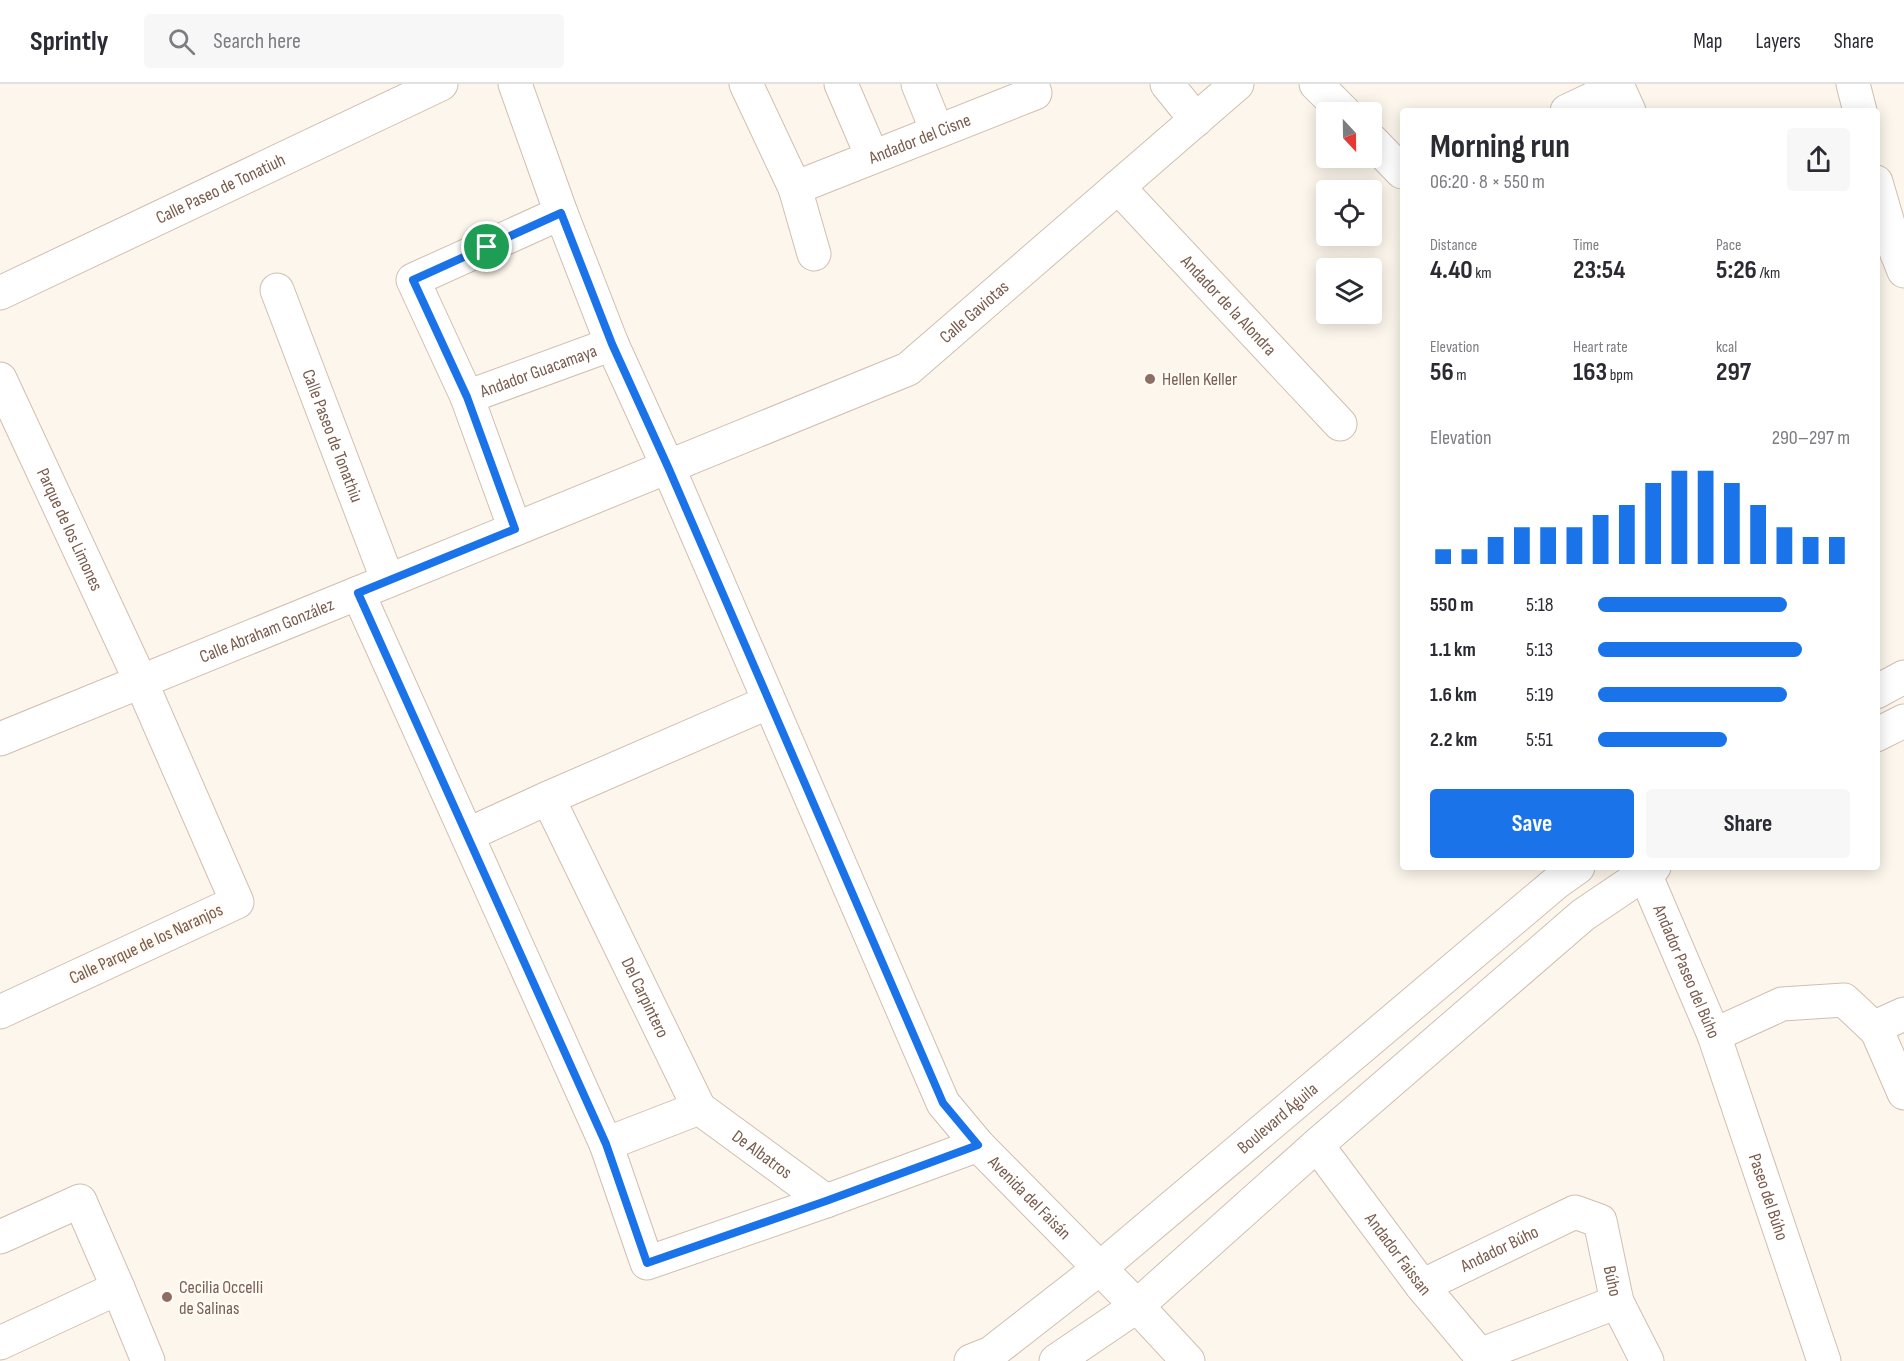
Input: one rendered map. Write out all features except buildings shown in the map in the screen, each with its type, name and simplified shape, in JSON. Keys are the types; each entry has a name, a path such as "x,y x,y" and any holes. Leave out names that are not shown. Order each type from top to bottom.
{"street":[{"name":"Calle Paseo de Tonatiuh","path":"0,293 441,84"},
{"name":"Avenida del Faisán","path":"515,84 561,213 612,344 668,467 943,1103 978,1145 1188,1361"},
{"path":"746,84 795,188 814,254"},
{"path":"841,84 872,156"},
{"path":"918,84 937,131"},
{"name":"Andador del Cisne","path":"795,188 1035,93 1032,84"},
{"path":"1167,84 1196,120"},
{"name":"Calle Gaviotas","path":"668,467 908,369 1237,84"},
{"path":"1316,84 1334,102"},
{"path":"1853,84 1859,108"},
{"path":"1581,108 1623,99"},
{"path":"1382,151 1400,170"},
{"name":"Andador de la Alondra","path":"1119,187 1340,424"},
{"path":"1880,196 1904,271"},
{"name":"Andador Guacamaya","path":"515,529 467,397 413,280 561,213"},
{"name":"Calle Paseo de Tonathiu","path":"277,290 388,581"},
{"name":"Andador Guacamaya","path":"467,397 612,344"},
{"name":"Parque de los Limones","path":"0,379 141,682"},
{"name":"Calle Abraham González","path":"0,739 668,467"},
{"path":"358,593 606,1144 647,1263 978,1145"},
{"path":"1880,690 1904,677"},
{"name":"Calle Parque de los Naranjos","path":"0,1012 237,902 141,682"},
{"path":"467,835 769,702"},
{"path":"1880,733 1904,721"},
{"name":"Del Carpintero","path":"548,798 699,1108"},
{"name":"Boulevard Águila","path":"971,1361 991,1353 1100,1268 1574,870"},
{"path":"1056,1361 1137,1306 1317,1145 1583,915 1650,870"},
{"name":"Andador Paseo del Búho","path":"1650,870 1714,1035 1782,1004 1844,1000 1890,1022 1904,1093"},
{"name":"Paseo del Búho","path":"1714,1035 1824,1361"},
{"path":"606,1144 699,1108"},
{"name":"De Albatros","path":"699,1108 826,1201"},
{"name":"Andador Faissan","path":"1317,1145 1422,1286 1483,1358"},
{"path":"0,1238 80,1201 148,1361"},
{"name":"Andador Búho","path":"1422,1286 1575,1212"},
{"name":"Búho","path":"1575,1212 1600,1221 1617,1302 1647,1361"},
{"path":"0,1343 118,1288"},
{"path":"1483,1358 1617,1302"}],"place":[{"name":"Hellen Keller","path":"1150,379"},
{"name":"Cecilia Occelli de Salinas","path":"167,1297"}],"route":[{"path":"561,213 612,344 668,467 943,1103 978,1145 647,1263 606,1144 358,593 515,529 467,397 413,280 487,247 561,213"}]}
